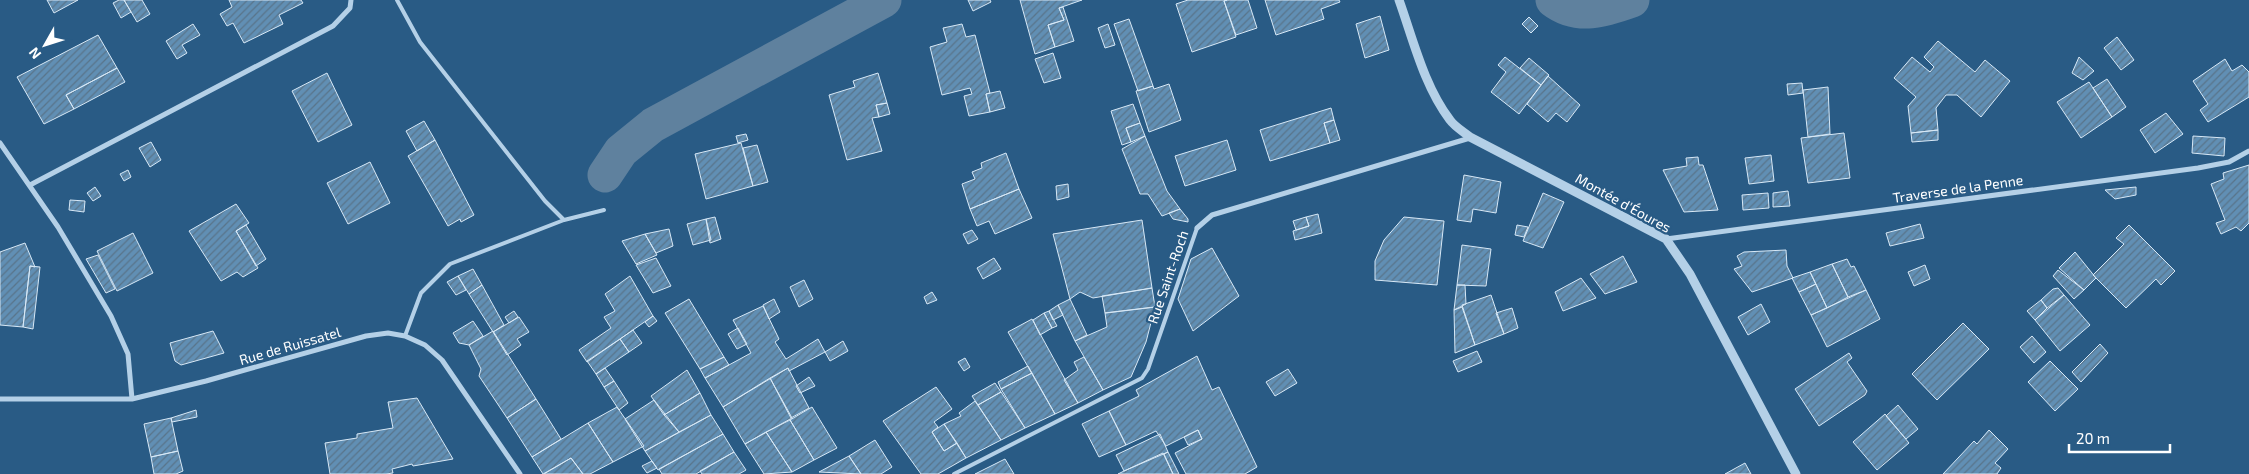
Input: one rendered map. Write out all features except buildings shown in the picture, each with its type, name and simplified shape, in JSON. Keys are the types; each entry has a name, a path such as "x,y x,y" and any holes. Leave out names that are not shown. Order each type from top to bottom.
{"street":[{"path":"30,185 333,26 350,8 350,0"},
{"name":"Montée d'Éoures","path":"1399,0 1438,102 1451,121 1470,137 1666,239 1690,274 1796,474"},
{"name":"Rue Saint-Roch","path":"1197,228 1212,215 1470,137"},
{"path":"0,143 58,227 111,316 128,354 132,399"},
{"name":"Traverse de la Penne","path":"1666,239 2198,168 2229,162 2249,151"},
{"name":"Rue de Ruissatel","path":"0,399 132,399 206,382 366,336 388,333 405,336 424,345 442,360 520,474"}],"lane":[{"path":"397,0 420,42 545,201 564,220"},
{"path":"405,336 421,293 450,264 564,220 604,210"},
{"name":"Rue Saint-Roch","path":"954,474 1142,378 1148,368 1197,228"}],"waterway":[{"path":"605,175 621,151 653,125 884,0"},
{"path":"1553,0 1562,6 1582,11 1611,7 1632,0"}]}
